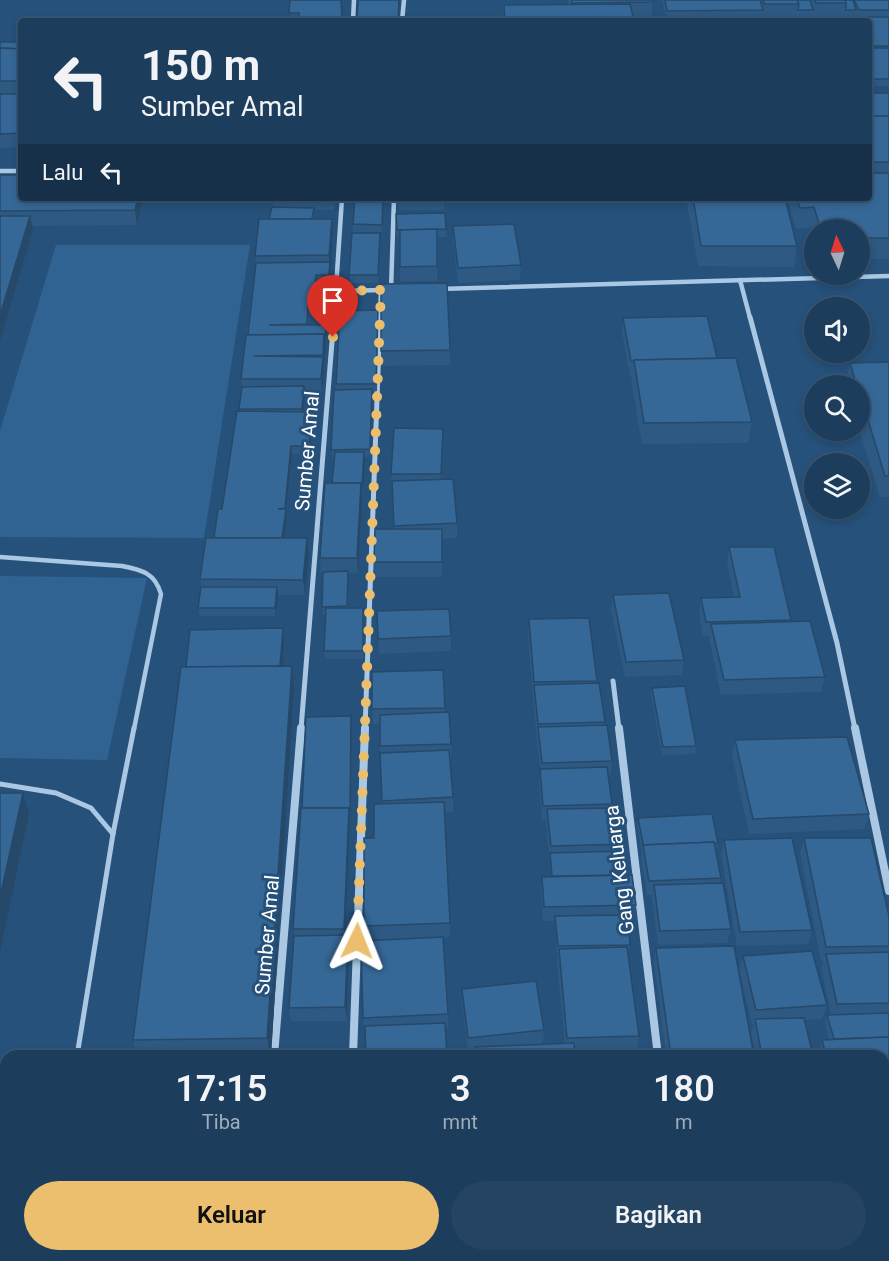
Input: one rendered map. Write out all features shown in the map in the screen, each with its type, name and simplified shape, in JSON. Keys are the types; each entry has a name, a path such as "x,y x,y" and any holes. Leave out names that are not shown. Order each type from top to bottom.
{"street":[{"path":"353,18 354,0"},
{"path":"402,18 404,0"},
{"path":"0,171 18,171"},
{"name":"Sumber Amal","path":"274,1050 342,201"},
{"path":"391,290 394,201"},
{"path":"437,289 889,276"},
{"path":"740,280 837,643 889,891"},
{"path":"353,1050 381,290"},
{"path":"336,291 402,290"},
{"name":"Gang Keluarga","path":"614,681 657,1050"}],"lane":[{"path":"0,557 125,566 150,574 158,582 161,594 113,834 78,1050"},
{"path":"0,784 56,793 91,808 113,834"}],"shaded area":[{"path":"56,245 250,245 204,538 0,537 0,431"},
{"path":"0,576 147,578 107,760 0,758"}],"building":[{"path":"290,0 341,0 342,18 299,18 299,13 289,13"},
{"path":"358,0 399,0 398,18 357,18"},
{"path":"572,0 653,0 653,2 572,3"},
{"path":"665,0 760,0 763,10 667,11"},
{"path":"763,0 797,0 799,4 764,4"},
{"path":"797,0 810,0 813,10 798,10"},
{"path":"815,0 845,0 846,3 816,3"},
{"path":"845,0 853,0 856,10 846,10"},
{"path":"854,0 889,0 889,10 859,10"},
{"path":"630,4 633,18 505,18 504,5"},
{"path":"889,17 889,46 872,46 872,18 666,18"},
{"path":"0,42 18,42 18,49 0,48"},
{"path":"0,48 18,49 16,81 0,81"},
{"path":"872,48 889,48 889,79 872,79"},
{"path":"872,93 889,93 889,116 872,116"},
{"path":"0,94 18,94 18,133 0,134"},
{"path":"872,116 889,116 889,162 872,162"},
{"path":"872,173 889,173 889,238 870,238 870,219 818,219 814,207 800,208 798,201 872,201"},
{"path":"0,175 18,175 18,201 137,201 135,210 0,211"},
{"path":"355,201 383,201 382,225 353,224"},
{"path":"694,201 786,201 797,246 701,246"},
{"path":"272,207 314,208 312,219 269,219"},
{"path":"445,213 446,229 397,230 396,214"},
{"path":"0,216 30,216 0,315"},
{"path":"259,219 332,219 329,255 255,256"},
{"path":"514,224 521,265 458,268 453,226"},
{"path":"437,229 437,266 400,267 400,230"},
{"path":"352,233 380,233 378,275 349,275"},
{"path":"330,262 329,275 316,275 315,291 326,290 326,306 308,306 307,324 269,325 326,325 325,341 324,334 248,335 256,263"},
{"path":"447,283 450,350 381,351 381,284"},
{"path":"378,310 376,384 336,384 340,311"},
{"path":"707,316 717,358 631,361 623,318"},
{"path":"324,334 323,355 254,356 323,357 321,379 241,379 246,335"},
{"path":"736,358 752,422 644,423 634,360"},
{"path":"889,362 889,476 885,476 870,426 870,375 854,375 850,363"},
{"path":"304,386 302,409 239,409 242,387"},
{"path":"372,389 370,449 331,450 334,390"},
{"path":"237,411 312,412 309,446 291,446 285,508 278,509 286,509 282,538 214,538 218,509 222,509"},
{"path":"394,428 443,429 441,474 391,474"},
{"path":"335,452 364,452 362,485 361,483 332,483"},
{"path":"453,479 457,523 394,526 392,481"},
{"path":"325,483 361,483 357,558 320,558"},
{"path":"375,529 442,529 442,562 374,562"},
{"path":"206,538 307,538 303,580 200,579"},
{"path":"729,547 774,547 791,620 706,622 701,598 740,597"},
{"path":"348,571 347,606 322,607 323,572"},
{"path":"201,587 277,587 275,608 198,608"},
{"path":"669,593 684,660 626,662 613,595"},
{"path":"326,608 363,608 363,651 324,651"},
{"path":"449,609 451,636 378,639 377,611"},
{"path":"589,618 597,681 534,682 529,619"},
{"path":"810,621 825,677 724,680 711,624"},
{"path":"283,628 280,666 186,667 190,630"},
{"path":"292,666 267,1038 133,1040 181,667"},
{"path":"443,670 445,708 372,709 372,672"},
{"path":"599,683 605,722 538,724 534,685"},
{"path":"685,686 696,746 663,747 652,688"},
{"path":"449,712 451,744 380,746 380,715"},
{"path":"351,716 350,812 349,808 302,808 306,717"},
{"path":"607,725 612,761 542,763 538,727"},
{"path":"847,737 869,814 753,819 735,740"},
{"path":"449,750 453,797 382,801 380,753"},
{"path":"607,767 612,804 543,806 540,769"},
{"path":"0,793 23,793 0,897"},
{"path":"444,802 450,923 364,926 364,838 374,838 374,804"},
{"path":"301,808 349,808 344,929 293,929"},
{"path":"620,808 625,844 551,846 547,809"},
{"path":"712,814 718,843 643,845 638,818"},
{"path":"792,838 812,930 740,932 724,840"},
{"path":"804,838 871,838 889,916 889,946 826,947"},
{"path":"714,842 721,878 649,881 643,845"},
{"path":"624,851 627,875 552,876 550,853"},
{"path":"632,875 636,905 544,907 542,877"},
{"path":"723,883 731,929 660,931 654,885"},
{"path":"628,915 630,945 558,946 555,916"},
{"path":"348,935 345,1007 289,1008 294,936"},
{"path":"443,937 448,1014 363,1018 361,941"},
{"path":"734,946 753,1050 670,1050 656,948"},
{"path":"627,947 639,1036 567,1038 559,949"},
{"path":"812,951 827,1005 756,1010 743,956"},
{"path":"889,952 889,1003 837,1004 826,954"},
{"path":"536,981 544,1030 468,1038 462,989"},
{"path":"889,1013 889,1037 834,1039 827,1015"},
{"path":"804,1018 812,1050 761,1050 755,1019"},
{"path":"445,1023 447,1050 366,1050 365,1026"},
{"path":"889,1037 889,1050 824,1050 822,1040"},
{"path":"574,1043 575,1050 475,1050 475,1047"}],"route":[{"path":"333,337 336,291 381,290 357,941"}]}
